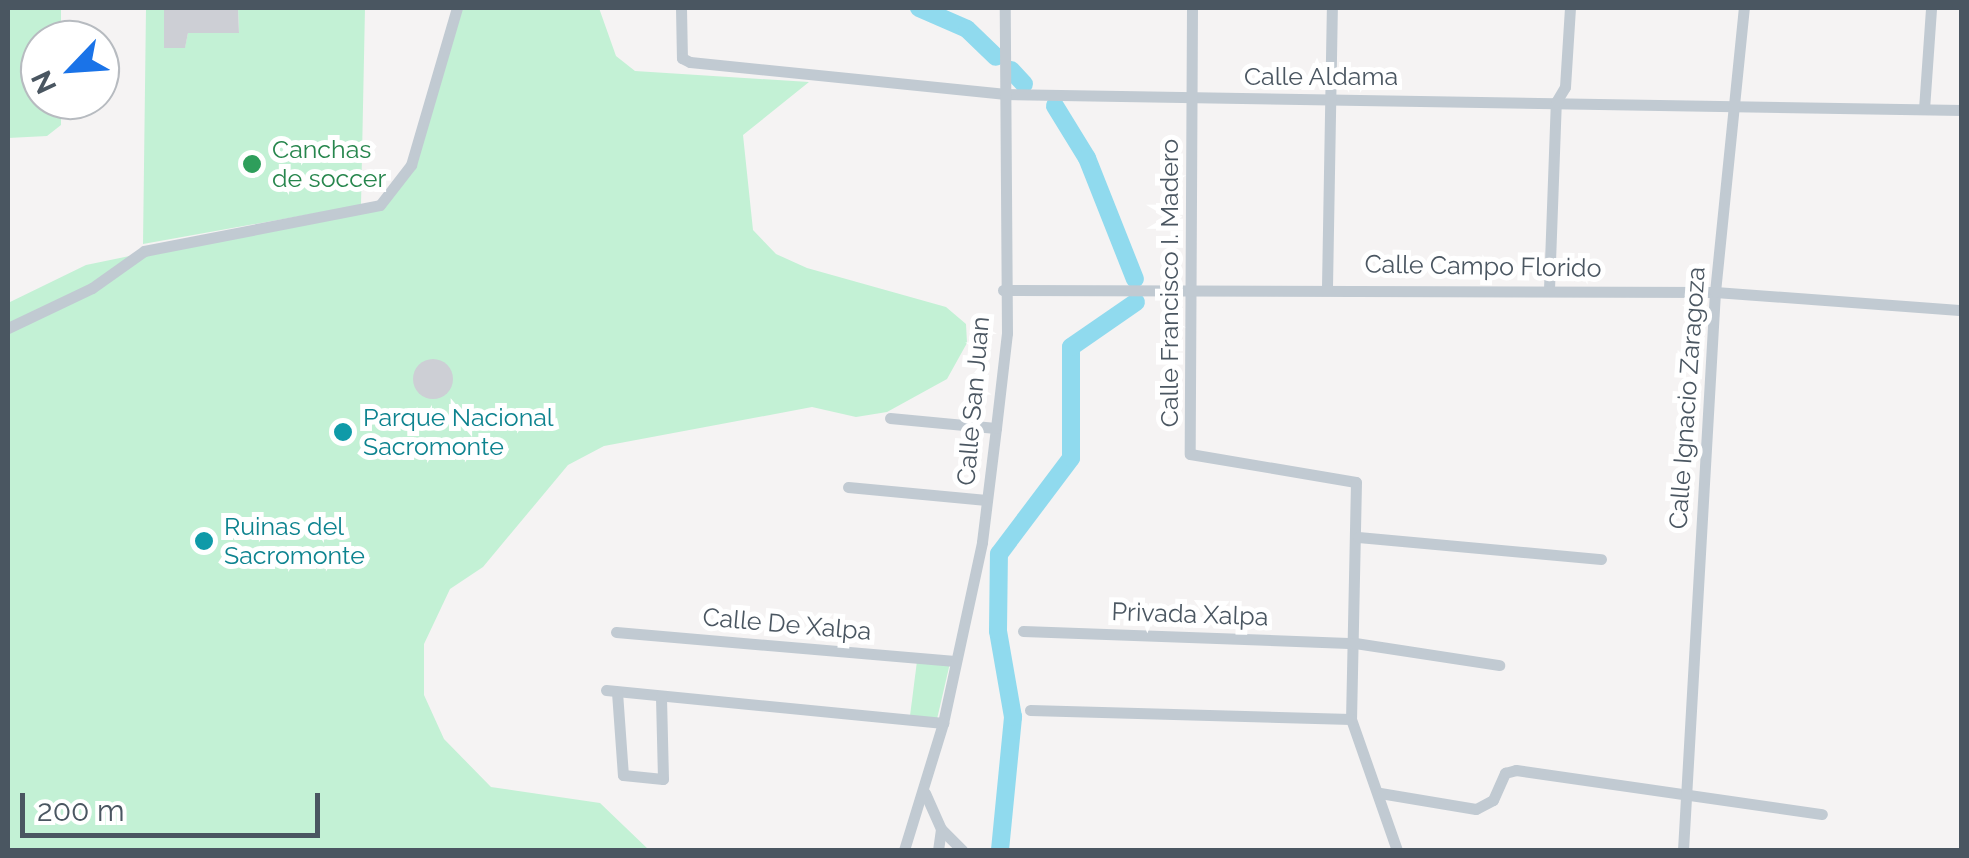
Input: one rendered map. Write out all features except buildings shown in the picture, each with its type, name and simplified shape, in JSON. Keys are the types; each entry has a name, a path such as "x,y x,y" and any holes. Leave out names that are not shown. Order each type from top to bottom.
{"street":[{"path":"8,328 92,288 144,251 380,205 411,165 457,8"},
{"name":"Calle Aldama","path":"681,8 682,58 1002,94 1962,110"},
{"name":"Calle San Juan","path":"904,850 925,793 942,723 986,500 996,428 1003,290 1005,8"},
{"name":"Calle Francisco I. Madero","path":"1192,8 1192,456 1356,482 1358,537"},
{"path":"1327,287 1332,8"},
{"path":"1549,289 1556,102 1565,87 1570,8"},
{"name":"Calle Ignacio Zaragoza","path":"1682,850 1715,292 1744,8"},
{"path":"1924,109 1931,8"},
{"name":"Calle Campo Florido","path":"1003,290 1327,287 1715,292 1962,310"},
{"path":"890,418 996,428"},
{"path":"848,487 986,500"},
{"path":"1398,850 1352,719 1358,537 1601,560"},
{"name":"Calle De Xalpa","path":"616,632 954,660"},
{"name":"Privada Xalpa","path":"1023,632 1354,642 1499,665"},
{"path":"660,696 664,778 623,775 611,691 942,723"},
{"path":"1030,710 1352,719"},
{"path":"1380,793 1476,809 1493,800 1505,773 1516,770 1822,814"},
{"path":"925,793 941,829 962,850"},
{"path":"938,850 941,829"}],"green space":[{"path":"8,8 61,8 61,20 20,20 20,120 61,120 61,125 47,136 8,138"},
{"path":"146,8 164,8 164,47 185,47 188,33 239,33 238,8 365,8 361,205 143,244"},
{"name":"Parque Nacional Sacromonte","path":"455,8 599,8 616,56 635,71 809,82 743,135 753,230 776,254 807,268 946,307 966,324 967,343 947,379 887,412 856,417 812,407 604,446 568,465 483,567 450,589 424,644 424,695 444,739 491,787 600,803 649,850 8,850 8,303 86,265 377,205 406,172"},
{"path":"917,661 950,663 937,719 910,716"}],"waterway":[{"path":"919,8 967,29 996,57"},
{"path":"1011,70 1024,84"},
{"path":"1055,106 1087,158 1135,279"},
{"path":"1000,850 1013,717 998,631 999,554 1071,458 1071,347 1136,302"}],"place":[{"name":"Canchas de soccer","path":"252,164"},
{"name":"Parque Nacional Sacromonte","path":"343,432"},
{"name":"Ruinas del Sacromonte","path":"204,541"}]}
